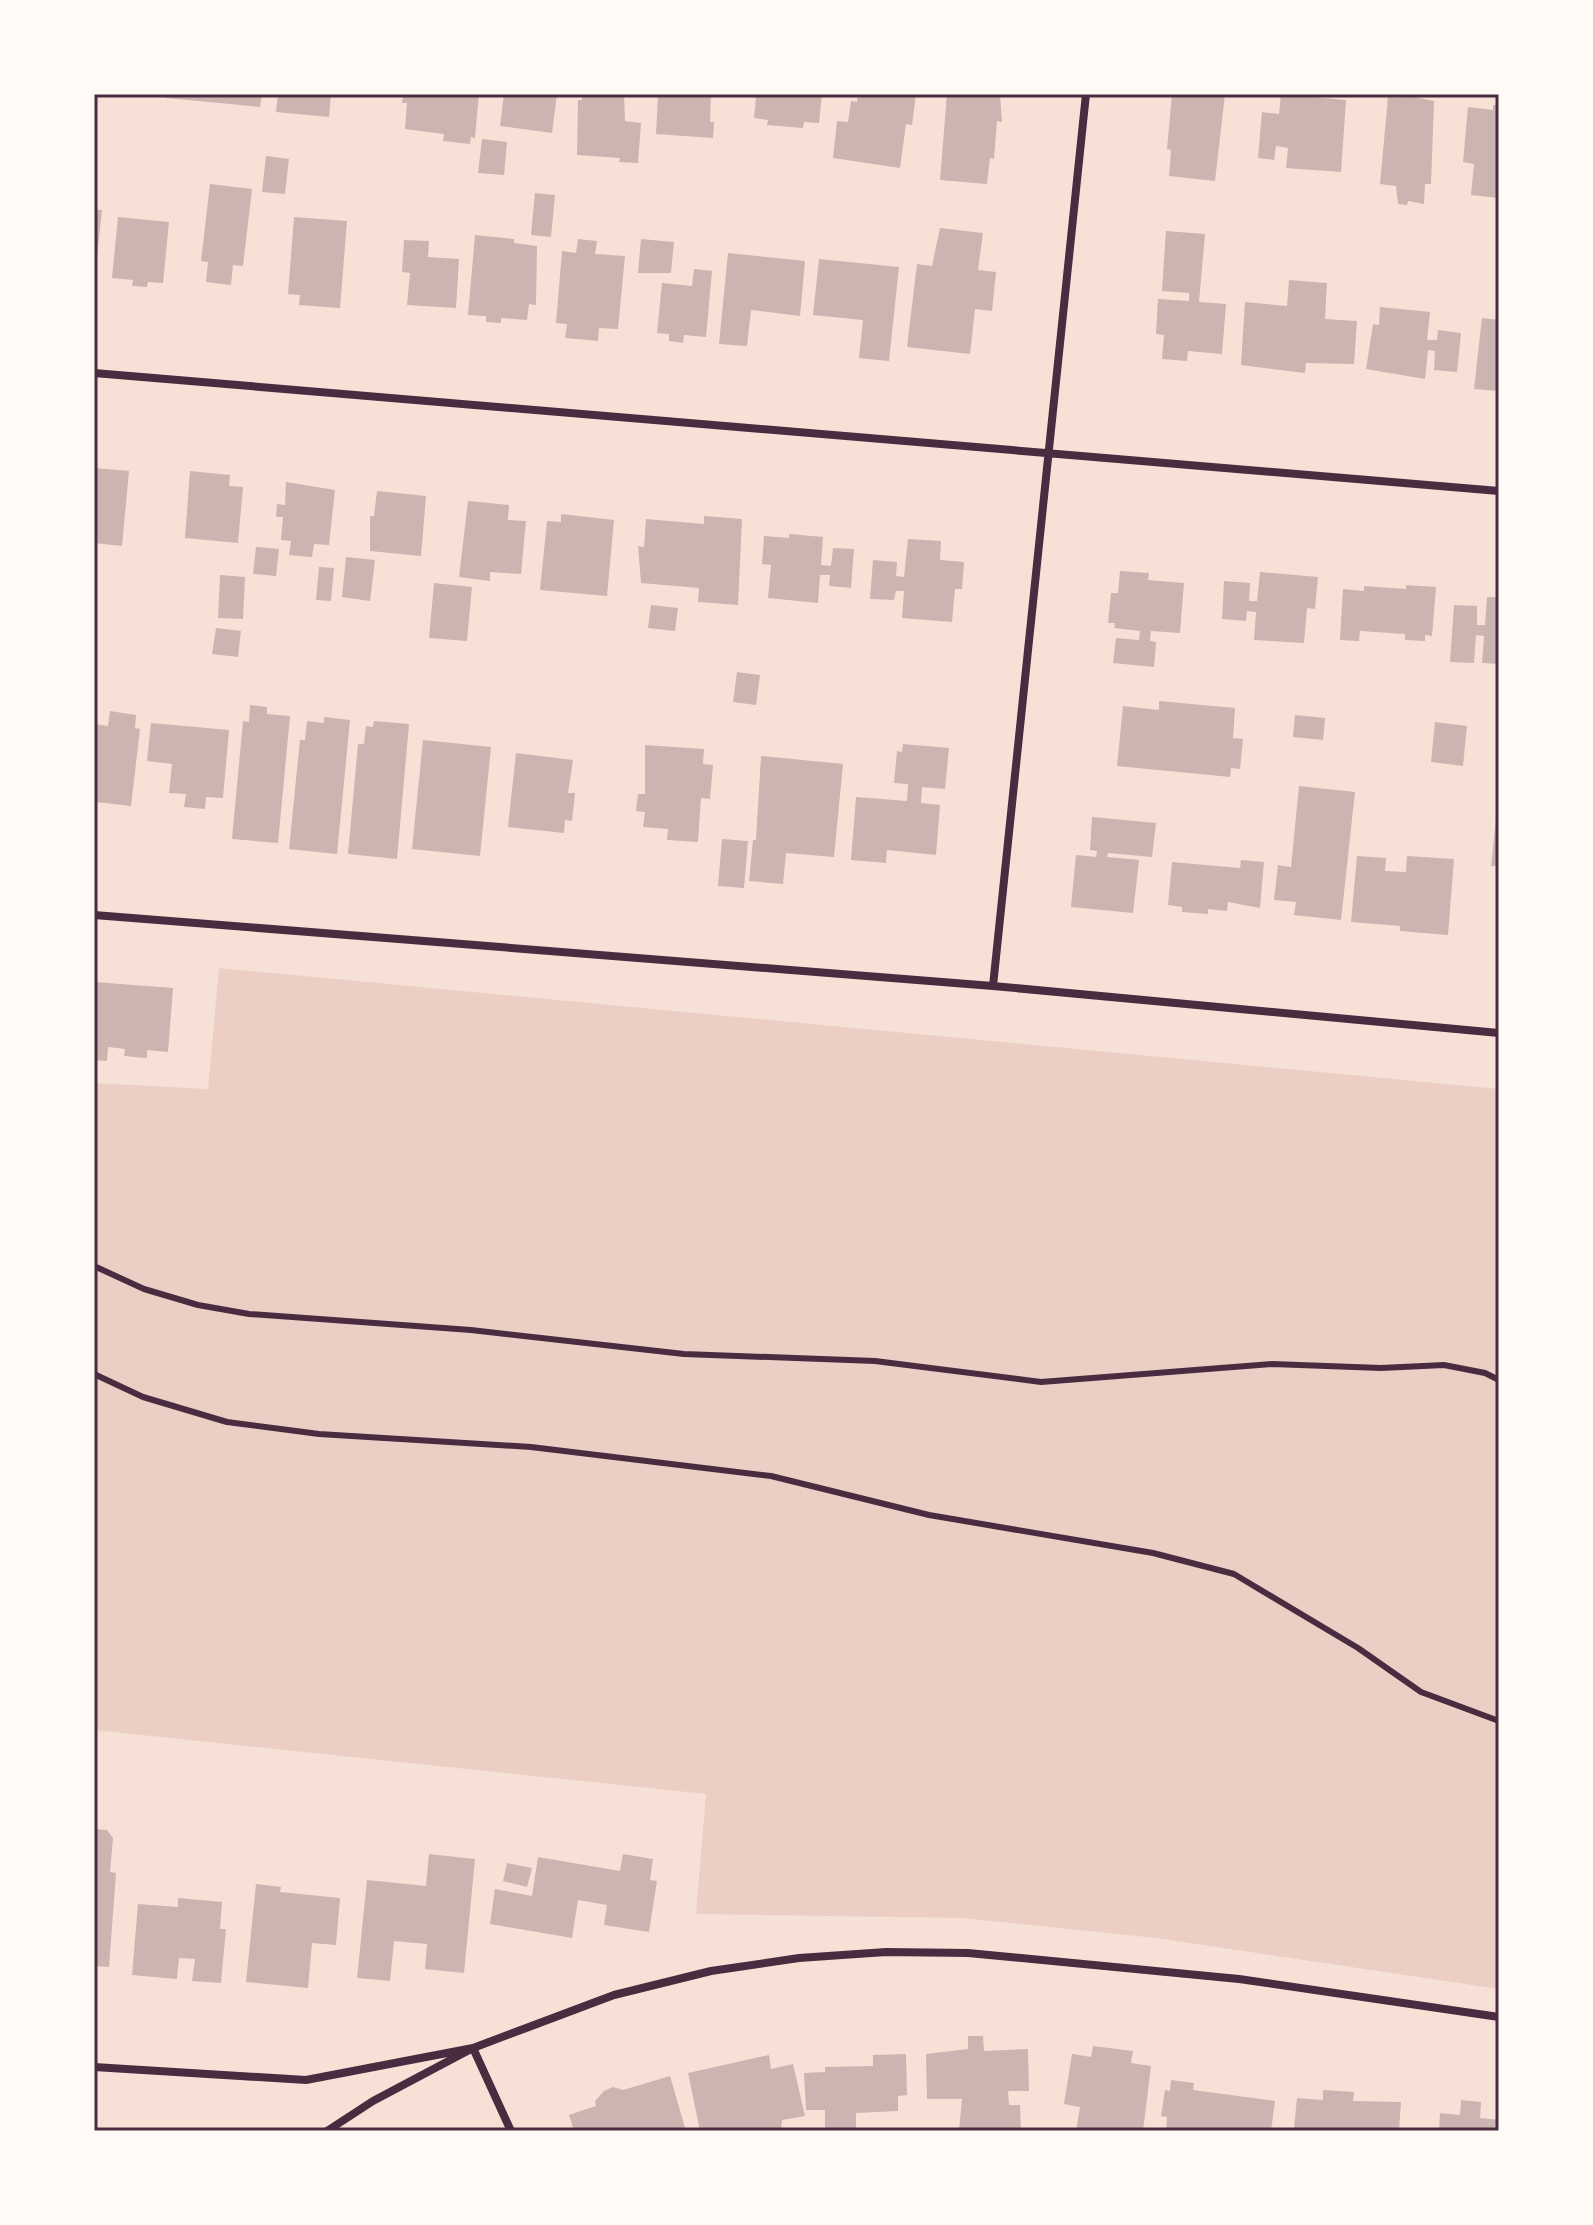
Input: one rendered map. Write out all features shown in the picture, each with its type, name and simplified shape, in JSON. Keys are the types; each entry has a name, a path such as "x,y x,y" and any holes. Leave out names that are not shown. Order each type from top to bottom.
{"street":[{"path":"993,986 1086,94"},
{"path":"94,373 1499,491"},
{"path":"94,915 993,986 1499,1033"},
{"path":"327,2131 373,2101 473,2048 614,1995 711,1971 799,1958 886,1952 968,1953 1239,1979 1499,2017"},
{"path":"94,2067 306,2080 473,2048"},
{"path":"473,2048 511,2131"}],"lane":[{"path":"94,1266 144,1289 198,1305 249,1314 471,1330 684,1354 875,1361 1041,1382 1272,1364 1381,1368 1444,1365 1485,1373 1499,1380"},
{"path":"94,1374 143,1397 227,1422 319,1434 531,1447 771,1476 929,1515 1153,1553 1234,1574 1358,1648 1421,1692 1499,1721"}],"shaded area":[{"path":"219,968 1499,1089 1499,1989 1156,1938 962,1918 696,1914 706,1794 94,1730 94,1083 208,1089"}],"building":[{"path":"166,94 262,94 260,107 166,98"},
{"path":"278,94 331,94 329,117 276,112"},
{"path":"403,94 479,94 475,138 471,137 470,144 443,141 444,134 405,129 407,103 402,103"},
{"path":"504,94 557,94 552,133 500,126"},
{"path":"582,94 624,94 625,121 641,123 638,163 619,162 620,158 577,155 578,100 582,100"},
{"path":"658,94 711,94 713,138 656,134"},
{"path":"749,94 822,94 819,123 804,122 803,128 767,125 768,120 754,118 756,98"},
{"path":"858,94 916,94 912,125 906,124 900,168 833,158 837,121 848,122 851,101 857,102"},
{"path":"947,94 1000,94 1002,122 997,121 994,159 990,158 987,184 940,180"},
{"path":"1172,94 1225,94 1215,181 1169,176 1171,150 1167,149"},
{"path":"1281,94 1346,100 1341,172 1286,168 1288,148 1276,146 1274,160 1258,158 1262,112 1279,114"},
{"path":"1401,94 1434,101 1431,184 1425,184 1424,204 1408,201 1407,205 1398,204 1396,186 1380,184 1388,97 1401,98"},
{"path":"1493,105 1499,105 1499,198 1471,195 1474,164 1463,162 1468,107 1493,110"},
{"path":"482,139 507,142 504,175 478,173"},
{"path":"266,156 289,159 285,194 262,192"},
{"path":"210,184 252,189 243,266 233,265 231,285 206,282 208,262 201,261"},
{"path":"535,193 555,195 551,237 531,235"},
{"path":"94,210 102,210 96,266 94,266"},
{"path":"118,217 169,222 163,283 148,282 147,287 132,286 133,280 112,278"},
{"path":"294,217 347,221 340,308 299,305 300,295 288,294"},
{"path":"940,228 983,233 978,270 996,272 992,311 975,309 970,354 907,347 917,264 932,266"},
{"path":"1166,231 1205,234 1199,302 1226,304 1222,354 1188,351 1187,361 1162,359 1164,335 1156,334 1158,299 1189,301 1189,293 1162,291"},
{"path":"475,235 514,239 514,243 537,246 536,305 529,304 527,320 501,318 501,323 486,322 486,316 468,315"},
{"path":"578,239 597,241 595,254 625,256 618,329 599,328 598,341 565,338 567,324 556,323 562,251 576,253"},
{"path":"641,239 674,242 671,273 638,273"},
{"path":"404,240 429,241 428,257 459,259 456,308 407,305 410,273 402,272"},
{"path":"728,253 805,261 800,316 751,310 747,346 719,344"},
{"path":"819,259 899,267 889,361 859,358 863,320 813,315"},
{"path":"694,269 712,271 706,337 684,335 683,343 669,341 669,334 657,333 662,283 692,286"},
{"path":"1289,280 1327,283 1325,319 1357,321 1354,364 1306,363 1305,373 1241,365 1245,302 1287,306"},
{"path":"1380,307 1430,312 1427,340 1437,340 1438,330 1461,333 1457,372 1434,370 1435,351 1428,350 1425,379 1366,369 1373,324 1379,325"},
{"path":"1482,318 1499,320 1499,391 1474,389"},
{"path":"94,468 129,471 122,546 94,543"},
{"path":"190,471 230,475 229,486 243,487 238,543 185,538"},
{"path":"286,482 335,490 329,545 314,544 312,557 289,555 291,541 281,540 283,517 276,517 277,504 285,505"},
{"path":"377,491 426,496 421,556 370,551 370,516 374,516"},
{"path":"468,501 509,505 508,520 526,521 521,574 490,572 490,581 459,577"},
{"path":"561,514 614,520 607,596 540,590 547,521 561,522"},
{"path":"704,516 742,519 738,605 698,602 699,588 641,583 638,546 644,547 646,519 704,524"},
{"path":"789,534 823,537 821,565 831,566 833,548 854,549 851,588 829,586 830,575 820,575 818,603 768,598 771,565 762,564 764,536 789,538"},
{"path":"908,539 941,541 940,560 964,562 962,589 955,589 952,622 902,618 904,591 896,591 894,600 870,599 873,560 897,562 896,576 904,577"},
{"path":"256,547 279,549 276,576 253,574"},
{"path":"346,557 375,560 370,601 342,597"},
{"path":"319,567 334,568 331,601 316,600"},
{"path":"1120,571 1149,573 1148,580 1184,583 1180,633 1151,631 1150,641 1156,642 1154,667 1113,663 1116,638 1139,640 1140,631 1114,628 1115,623 1108,623 1111,593 1118,593"},
{"path":"1260,572 1318,577 1315,609 1307,608 1304,643 1254,640 1256,612 1247,611 1246,621 1222,619 1224,581 1250,583 1249,601 1257,601"},
{"path":"220,575 245,577 243,619 218,618"},
{"path":"434,583 472,587 467,641 429,638"},
{"path":"1406,585 1436,587 1432,636 1425,635 1425,641 1405,640 1405,634 1360,631 1359,641 1340,640 1343,589 1364,591 1364,586 1406,589"},
{"path":"1487,597 1499,597 1499,664 1482,663 1484,636 1476,635 1474,663 1450,662 1454,605 1477,606 1477,625 1485,625"},
{"path":"651,605 678,608 675,631 648,628"},
{"path":"216,628 241,631 238,657 212,654"},
{"path":"737,672 760,675 756,705 733,702"},
{"path":"1159,701 1235,708 1233,738 1243,739 1240,769 1231,768 1230,777 1117,766 1123,706 1159,710"},
{"path":"250,705 267,707 267,714 290,716 278,843 232,839 243,721 249,722"},
{"path":"110,711 136,715 135,728 140,729 131,806 96,802 94,724 108,726"},
{"path":"1295,715 1325,718 1323,740 1293,737"},
{"path":"324,717 350,720 337,854 289,849 300,740 305,740 307,721 324,723"},
{"path":"374,721 409,724 397,859 348,854 358,744 364,744 366,726 373,727"},
{"path":"1435,722 1467,726 1463,766 1431,762"},
{"path":"151,723 229,730 223,798 206,797 205,809 184,807 186,794 169,793 172,764 147,761"},
{"path":"423,740 491,747 480,856 412,849"},
{"path":"903,744 949,748 945,789 922,787 921,803 940,805 936,855 887,850 886,863 851,860 856,797 907,801 908,784 894,783 897,751 902,752"},
{"path":"645,745 704,749 703,764 713,765 710,799 701,798 698,842 667,840 668,829 643,827 645,812 636,811 638,794 645,794"},
{"path":"516,753 573,760 568,793 575,793 572,821 565,820 564,833 508,827"},
{"path":"761,756 843,764 834,857 786,853 783,884 749,881 753,840 756,840"},
{"path":"1299,786 1355,792 1341,920 1294,915 1296,902 1274,900 1278,865 1291,867"},
{"path":"1092,817 1156,823 1152,857 1108,853 1107,857 1139,860 1133,913 1071,907 1076,855 1096,857 1097,851 1090,850"},
{"path":"1496,820 1499,820 1499,866 1491,866"},
{"path":"722,839 748,841 744,888 718,886"},
{"path":"1357,856 1386,858 1385,871 1406,872 1407,856 1454,859 1448,935 1400,931 1400,926 1351,922"},
{"path":"1241,860 1264,862 1260,908 1228,902 1227,911 1208,909 1208,914 1182,912 1182,907 1168,905 1172,862 1240,868"},
{"path":"94,982 173,988 168,1052 147,1050 147,1058 124,1056 125,1049 108,1047 107,1061 94,1060"},
{"path":"94,1829 107,1830 113,1838 110,1872 116,1873 109,1967 94,1966"},
{"path":"429,1854 475,1859 464,1973 425,1969 427,1944 394,1941 390,1981 357,1978 367,1880 426,1886"},
{"path":"623,1854 653,1859 650,1880 657,1881 649,1932 604,1925 607,1905 578,1900 572,1938 490,1924 495,1889 532,1896 538,1857 620,1871"},
{"path":"507,1863 532,1868 527,1887 503,1881"},
{"path":"256,1884 281,1887 280,1892 340,1898 336,1945 312,1943 308,1988 246,1982"},
{"path":"178,1898 222,1902 220,1929 226,1929 221,1983 192,1981 195,1959 179,1958 177,1979 132,1975 138,1904 178,1907"},
{"path":"968,2036 983,2036 984,2051 1028,2049 1029,2091 1008,2091 1009,2105 1020,2105 1021,2131 959,2131 962,2099 927,2099 926,2054 968,2049"},
{"path":"1093,2046 1133,2051 1131,2063 1151,2066 1143,2131 1076,2131 1080,2107 1064,2104 1072,2054 1091,2057"},
{"path":"906,2054 907,2095 898,2096 898,2111 856,2113 856,2131 825,2131 825,2110 806,2110 804,2073 825,2072 825,2067 873,2066 873,2055"},
{"path":"769,2055 771,2069 793,2064 805,2116 782,2120 781,2131 700,2131 688,2073"},
{"path":"670,2076 686,2131 574,2131 569,2115 596,2106 595,2101 604,2091 613,2087 623,2090"},
{"path":"1171,2080 1194,2083 1193,2090 1275,2101 1271,2131 1166,2131 1167,2117 1161,2116 1165,2090 1170,2091"},
{"path":"1323,2090 1354,2092 1353,2101 1401,2102 1399,2131 1294,2128 1297,2098 1323,2100"},
{"path":"1461,2100 1481,2102 1480,2118 1499,2120 1499,2131 1439,2131 1440,2113 1460,2115"}]}
